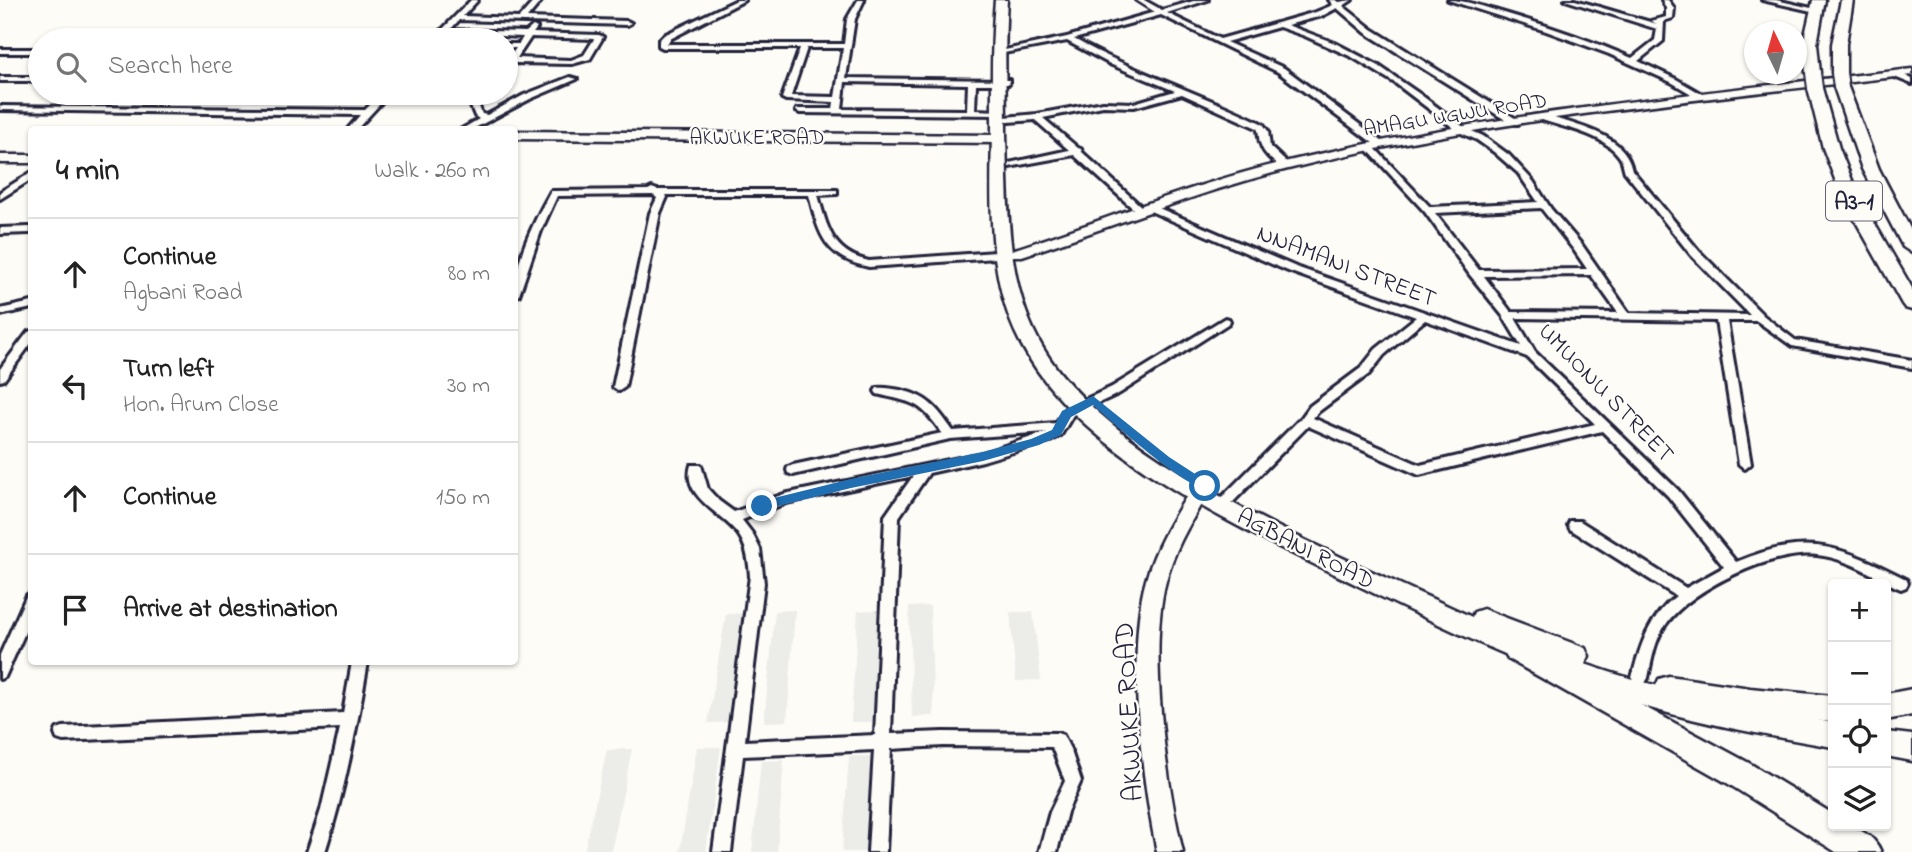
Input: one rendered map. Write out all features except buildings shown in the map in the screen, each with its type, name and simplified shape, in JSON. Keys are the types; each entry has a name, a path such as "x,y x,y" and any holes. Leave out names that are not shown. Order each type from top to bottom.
{"highway":[{"name":"A3-1","path":"1847,0 1839,44 1840,80 1864,159 1886,204 1912,247"},
{"name":"A3-1","path":"1817,5 1810,44 1814,81 1826,133 1841,174 1874,242 1912,304"},
{"path":"1518,651 1738,773 1865,852"},
{"path":"1669,688 1750,701 1828,709"},
{"path":"1891,706 1912,702"}],"main road":[{"name":"AGBANI ROAD","path":"1001,0 1002,82 1011,254 1019,318 1032,346 1059,383 1087,403 1140,456 1344,568 1518,651 1638,693 1828,734"},
{"name":"AGBANI ROAD","path":"1002,82 1007,0"},
{"name":"AGBANI ROAD","path":"1004,127 1012,164 1011,254"},
{"name":"AGBANI ROAD","path":"1201,490 1228,499 1506,629 1669,688 1718,712"},
{"path":"1891,745 1912,748"}],"street":[{"path":"448,28 475,0"},
{"path":"521,20 539,0"},
{"path":"742,0 667,37 663,40 663,46 848,46"},
{"path":"837,112 851,19 861,0"},
{"name":"UMUONU STREET","path":"1139,0 1291,75 1374,145 1428,210 1508,315 1531,354 1673,493 1735,569"},
{"path":"1004,51 1068,39 1176,6 1205,0"},
{"path":"1220,41 1280,25 1336,2 1349,0"},
{"path":"1451,0 1532,23 1632,62 1703,97"},
{"path":"1568,0 1660,24 1669,18 1670,8 1665,0"},
{"path":"1765,0 1817,5"},
{"path":"1336,2 1369,31 1515,122"},
{"path":"458,19 627,23"},
{"path":"518,49 528,33 541,21"},
{"path":"1632,62 1660,41 1660,24"},
{"path":"1280,25 1337,45 1374,64 1462,130 1476,135 1512,165 1527,179 1578,244 1626,317"},
{"path":"518,33 599,37 587,57 572,62 518,62"},
{"path":"1068,39 1095,54 1260,126 1264,131 1262,138 1266,150 1285,166"},
{"path":"804,47 786,98 840,100"},
{"path":"0,51 28,51"},
{"name":"AMAGU UGWU ROAD","path":"1011,254 1285,166 1374,145 1515,122 1912,72"},
{"path":"1895,74 1912,82"},
{"path":"0,79 28,79"},
{"path":"518,103 573,79"},
{"path":"843,80 1002,82"},
{"path":"971,113 972,82"},
{"path":"800,111 971,113 1004,127 1037,117 1103,104 1134,105 1184,91"},
{"path":"355,126 375,105"},
{"path":"474,105 479,116 487,117"},
{"path":"471,126 514,105"},
{"path":"0,108 367,113"},
{"name":"NNAMANI STREET","path":"1037,117 1078,151 1108,183 1146,210 1422,317 1531,354"},
{"path":"1545,118 1601,139 1623,153 1628,162 1628,170 1673,228 1760,318 1792,343 1912,364"},
{"name":"AKWUKE ROAD","path":"518,135 1004,127"},
{"path":"1012,164 1078,151"},
{"path":"0,159 28,159"},
{"path":"0,197 28,178"},
{"path":"619,387 655,213 662,197 652,191"},
{"path":"518,283 536,231 554,193 834,192"},
{"path":"813,193 823,232 835,249 853,263 1011,254"},
{"path":"1428,210 1545,205"},
{"path":"0,231 28,230"},
{"path":"1474,272 1594,272"},
{"path":"0,312 28,306"},
{"path":"1508,315 1760,318"},
{"path":"1228,499 1314,409 1365,371 1380,352 1422,317"},
{"path":"1721,318 1745,464"},
{"path":"732,518 784,499 924,470 1051,436 1066,414 1116,390 1226,321"},
{"path":"0,377 28,339"},
{"path":"881,391 906,394 923,400 950,435"},
{"path":"1306,420 1419,470 1604,426"},
{"path":"793,470 950,435 1059,427"},
{"path":"696,468 697,484 717,509 732,518 744,531 756,556 757,583 722,852"},
{"path":"877,852 892,516 924,470"},
{"name":"AKWUKE ROAD","path":"1170,852 1157,779 1149,678 1149,624 1153,590 1167,545 1201,490"},
{"path":"1575,525 1687,596"},
{"path":"1640,678 1651,635 1663,617 1687,596 1735,569 1780,552 1806,549 1826,551 1861,562 1901,583"},
{"path":"0,672 28,608"},
{"path":"316,852 330,810 359,665"},
{"path":"63,734 350,720"},
{"path":"736,749 943,739 1057,740 1073,780 1059,812 1048,852"}],"shaded area":[{"path":"930,606 934,716 912,717 909,607"},
{"path":"795,610 787,721 764,722 775,611"},
{"path":"881,610 876,722 851,722 858,611"},
{"path":"1010,612 1033,612 1041,680 1016,681"},
{"path":"745,613 729,722 708,723 726,614"},
{"path":"697,747 721,747 706,852 680,852"},
{"path":"632,749 611,852 584,852 607,750"},
{"path":"849,756 873,756 867,852 842,852"},
{"path":"784,760 777,852 752,852 761,761"}],"route":[{"path":"762,506 851,483 983,457 1035,442 1056,432 1066,414 1093,400 1165,460 1205,486"}]}
